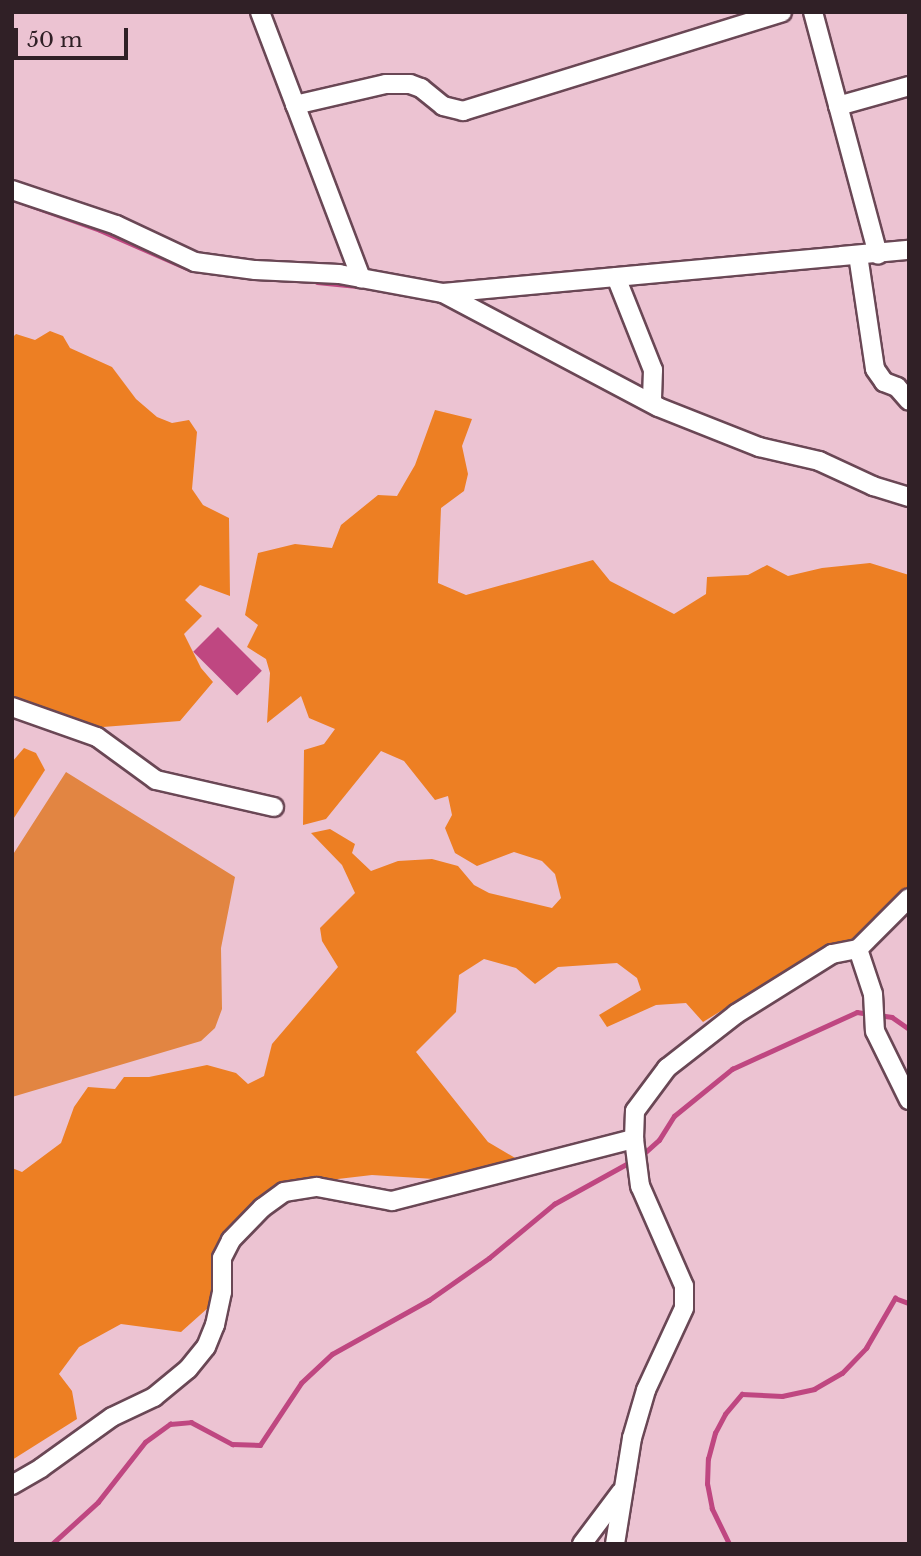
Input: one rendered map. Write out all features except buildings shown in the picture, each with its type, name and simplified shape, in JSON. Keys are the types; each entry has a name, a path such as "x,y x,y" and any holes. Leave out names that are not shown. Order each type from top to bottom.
{"street":[{"path":"260,12 360,278"},
{"path":"295,105 386,84 410,84 421,88 443,106 463,111 782,12"},
{"path":"813,12 878,254"},
{"path":"838,106 909,86"},
{"path":"12,190 116,225 195,262 360,278 443,293 909,250"},
{"path":"858,255 875,369 884,382 897,387 909,401"},
{"path":"616,277 653,370 652,404"},
{"path":"443,293 652,404 759,447 819,461 873,486 909,497"},
{"path":"12,707 97,737 156,780 274,807"},
{"path":"615,1544 621,1492 632,1438 646,1390 684,1308 684,1286 640,1186 634,1139 635,1111 667,1068 736,1014 832,954 858,949 909,898"},
{"path":"858,949 873,994 875,1031 909,1100"},
{"path":"12,1485 112,1416 154,1397 188,1369 206,1348 215,1325 222,1292 222,1258 231,1240 262,1208 284,1192 317,1186 392,1201 634,1139"},
{"path":"582,1544 621,1492"}],"shaded area":[{"path":"50,331 63,336 70,348 112,367 136,399 157,417 172,423 189,420 197,432 192,489 203,505 229,518 230,596 200,585 185,600 202,616 184,634 201,668 213,682 180,721 90,728 12,717 12,338 16,334 35,340"},
{"path":"435,410 472,419 462,446 468,474 464,491 441,508 438,583 466,595 593,560 610,581 674,614 706,594 707,577 748,575 767,565 788,576 822,568 870,563 909,575 909,894 856,938 827,946 703,1022 686,1003 656,1005 607,1027 599,1015 641,990 637,978 617,963 558,967 535,984 516,968 484,959 459,975 456,1012 416,1052 488,1142 517,1159 434,1179 372,1175 312,1182 262,1208 231,1256 209,1307 181,1332 121,1324 79,1347 59,1374 72,1391 77,1419 12,1460 12,1168 22,1172 61,1143 74,1107 88,1087 115,1089 124,1077 149,1077 207,1065 236,1073 248,1084 264,1076 272,1044 338,967 322,941 320,928 355,893 342,865 311,833 330,829 355,844 352,853 371,871 398,861 432,859 458,866 474,885 489,893 552,908 561,898 555,874 542,861 514,852 477,866 455,853 445,828 452,815 448,796 435,800 404,761 381,751 326,819 303,825 304,750 324,744 335,729 309,718 301,696 267,723 270,673 266,659 247,647 258,625 245,615 258,553 295,544 332,548 341,525 378,495 397,496 415,465"},
{"path":"218,627 262,671 237,696 193,652"},
{"path":"24,748 36,753 45,770 12,821 12,762"},
{"path":"66,772 235,877 221,948 222,1009 215,1028 201,1041 12,1097 12,856"}],"waterway":[{"path":"13,199 100,230 187,268"},
{"path":"317,282 357,286"},
{"path":"463,313 533,350"},
{"path":"640,1157 659,1140 674,1116 732,1069 857,1012 869,1014"},
{"path":"878,1015 892,1017 909,1029"},
{"path":"52,1544 98,1502 145,1442 170,1424 191,1422 232,1444 260,1445 301,1383 332,1354 429,1300 489,1258 554,1204 632,1161"},
{"path":"729,1544 712,1509 707,1484 708,1459 715,1433 725,1414 742,1394 782,1396 814,1389 842,1373 866,1348 895,1298 909,1303"}]}
